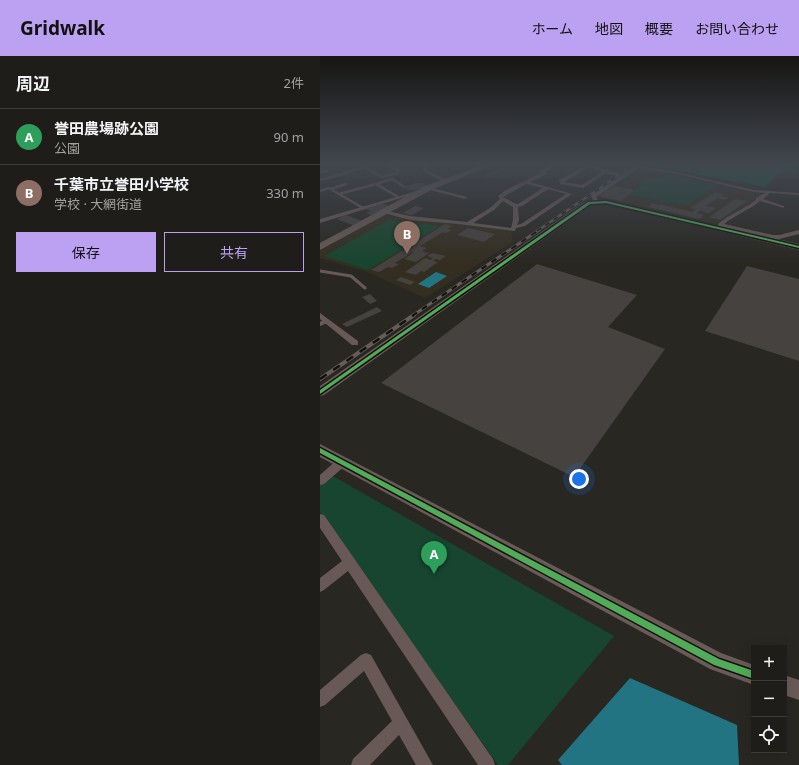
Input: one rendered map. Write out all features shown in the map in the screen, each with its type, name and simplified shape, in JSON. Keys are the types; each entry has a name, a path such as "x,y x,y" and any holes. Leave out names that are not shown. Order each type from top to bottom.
{"main road":[{"path":"320,247 408,198"}],"street":[{"path":"320,221 395,198"},
{"path":"467,224 492,209 503,199 515,206 520,205 531,198"},
{"path":"383,212 410,218 458,222 513,230 514,227 523,225 564,198"},
{"path":"594,198 597,202"},
{"path":"782,207 758,199 749,208 727,219 720,225 773,237 780,237 799,232"},
{"path":"320,392 589,203 606,202 799,247"},
{"path":"514,227 516,220 515,206"},
{"path":"320,315 324,322 355,343"},
{"path":"320,450 717,662 751,674"},
{"path":"320,481 342,462"},
{"path":"320,519 487,765"},
{"path":"320,586 349,563"},
{"path":"320,700 366,660 425,765"},
{"path":"787,686 799,690"},
{"path":"359,765 401,722"}],"lane":[{"path":"346,198 363,208"},
{"path":"320,271 351,276 365,288"}],"shaded area":[{"path":"604,198 758,198 746,207 716,224"},
{"path":"384,215 511,231 513,242 425,298 367,272 320,258 320,250"}],"green space":[{"path":"647,198 698,198 687,205 675,202 668,203"},
{"path":"389,220 440,226 368,270 324,256"},
{"path":"331,475 614,636 508,765 498,765 320,512 320,485"}],"water":[{"path":"436,272 447,276 429,288 418,284"},
{"path":"630,678 737,725 739,765 562,765 558,760"}],"building":[{"path":"608,198 625,198 621,201"},
{"path":"706,198 717,198 706,206 716,208 709,213 700,211 696,213 704,215 700,219 648,207 652,203 692,212 696,209 690,208"},
{"path":"717,198 729,198 725,200"},
{"path":"735,199 747,201 720,220 709,217"},
{"path":"382,204 390,206 371,215 366,213 371,211 366,209"},
{"path":"415,206 424,208 412,215 403,213"},
{"path":"346,215 362,221 353,225 337,219"},
{"path":"445,224 452,226 447,229 452,230 446,233 443,232 420,246 427,248 422,251 429,253 416,262 404,259 413,252 395,263 399,264 392,268 388,267 379,272 371,270"},
{"path":"468,228 495,234 484,242 457,235"},
{"path":"432,253 446,256 440,260 436,259 433,261 438,262 424,272 421,271 416,275 405,272 425,258 431,260 433,258 427,256"},
{"path":"537,264 637,295 608,327 665,349 574,477 381,383"},
{"path":"747,266 799,279 799,361 705,331"},
{"path":"401,277 415,282 410,285 396,280"},
{"path":"370,294 377,301 370,304 362,297"},
{"path":"377,307 382,311 347,327 342,324"}],"railway":[{"path":"537,231 585,198"},
{"path":"412,316 539,230"},
{"path":"320,379 414,315"}],"cycle path":[{"path":"320,392 589,203 606,202 799,247"},
{"path":"320,450 717,662 751,674"}],"place":[{"name":"千葉市立誉田小学校","path":"407,254"},
{"name":"誉田農場跡公園","path":"434,574"}]}
